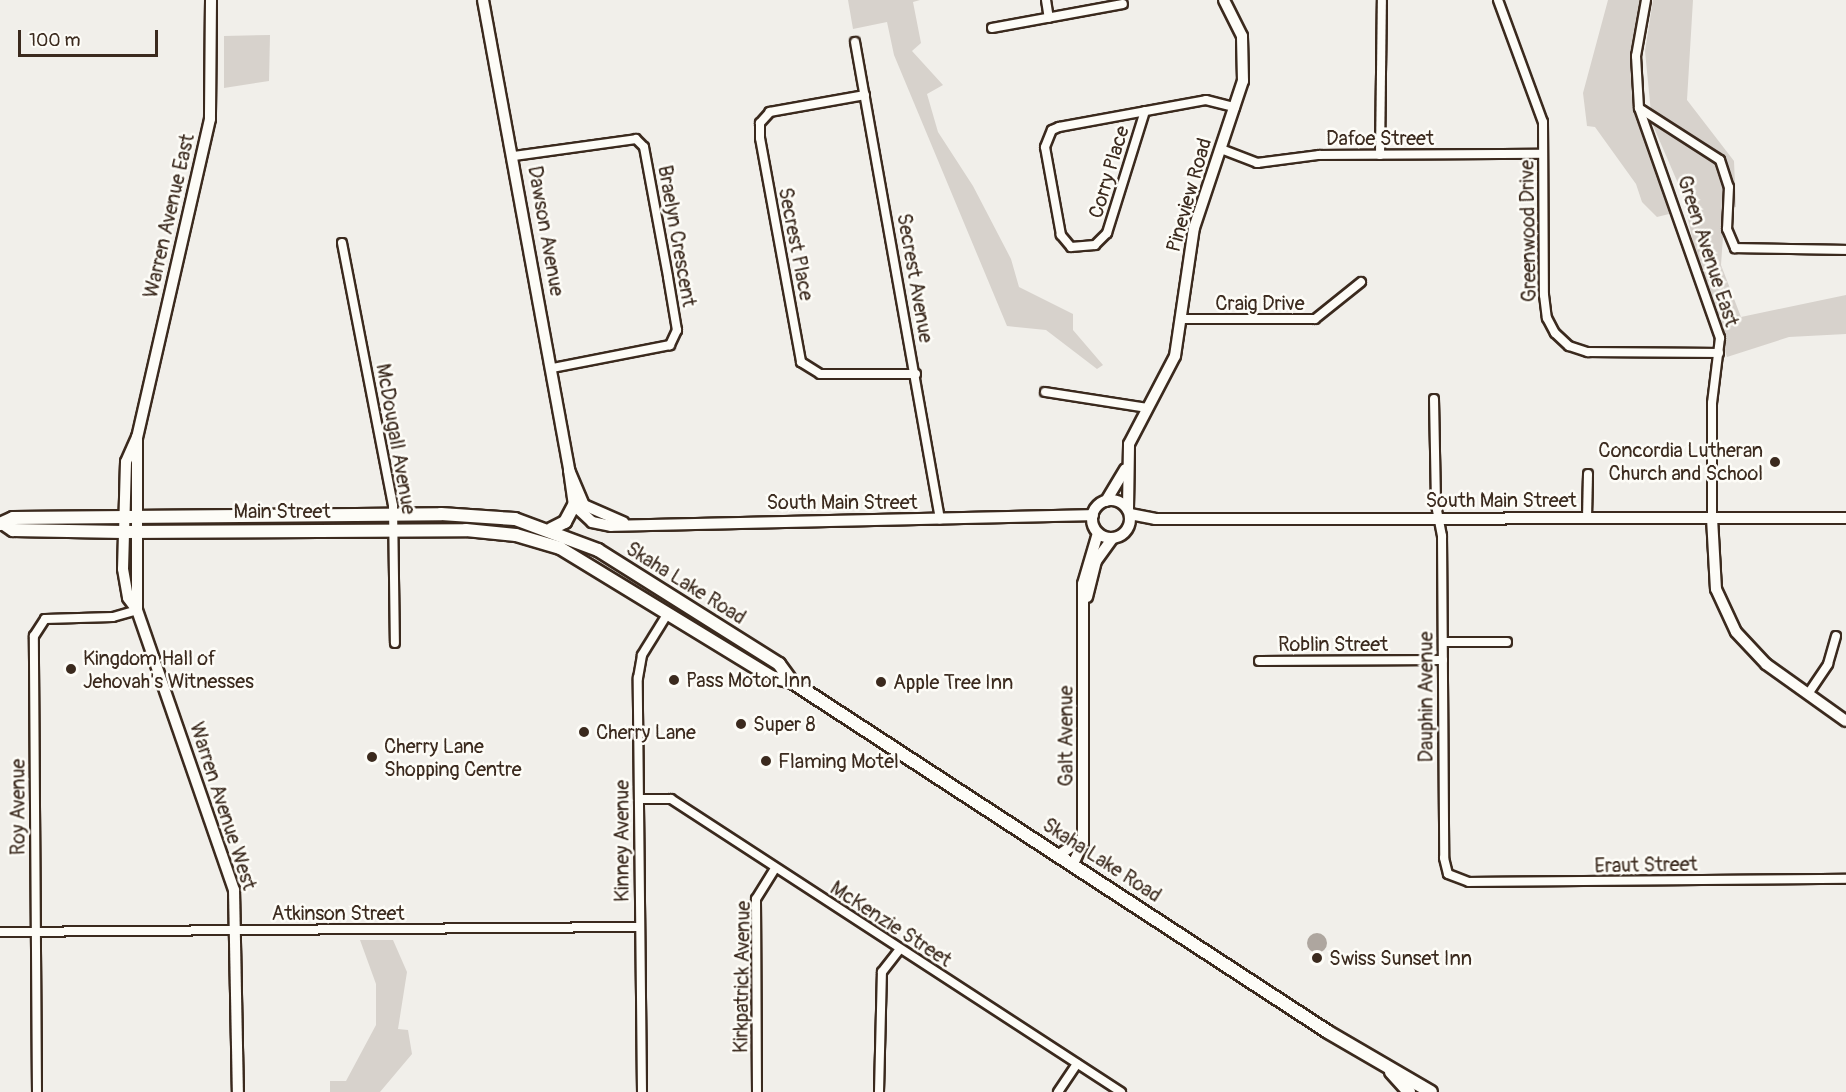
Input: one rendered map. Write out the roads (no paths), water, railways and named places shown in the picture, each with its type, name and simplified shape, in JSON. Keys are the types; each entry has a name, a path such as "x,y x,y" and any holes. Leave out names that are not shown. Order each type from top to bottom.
{"main road":[{"path":"551,529 565,522 578,506"},
{"name":"Main Street","path":"2,524 13,518 394,515 514,519 551,529"},
{"name":"Main Street","path":"2,524 14,530 129,532 395,530 498,532 560,548"},
{"name":"Skaha Lake Road","path":"551,529 598,550 779,664 792,682"},
{"name":"Skaha Lake Road","path":"560,548 771,677 792,682 1391,1072 1409,1092"},
{"name":"Skaha Lake Road","path":"1391,1072 1400,1071 1431,1092"}],"street":[{"name":"Warren Avenue East","path":"129,532 137,437 208,128 211,0"},
{"name":"Dawson Avenue","path":"483,0 553,368 569,470 578,506"},
{"path":"1046,0 1049,18"},
{"name":"Pineview Road","path":"1129,512 1126,466 1133,432 1172,365 1181,319 1192,235 1235,107 1244,47 1224,0"},
{"path":"1380,155 1382,0"},
{"name":"Greenwood Drive","path":"1498,0 1543,122 1544,294 1546,318 1555,333 1569,346 1588,352 1719,353"},
{"name":"Green Avenue East","path":"1646,0 1636,56 1639,108 1720,338 1712,403 1712,519"},
{"path":"992,28 1123,4"},
{"name":"Secrest Avenue","path":"855,42 916,374 940,519"},
{"name":"Secrest Place","path":"865,95 770,112 760,123 760,138 801,362 820,374 916,374"},
{"name":"Corry Place","path":"1144,111 1107,233 1095,245 1071,247 1061,235 1046,138 1059,127 1144,111 1206,100 1235,107"},
{"path":"1639,108 1720,160 1730,187 1727,229 1735,248 1846,250"},
{"name":"Braelyn Crescent","path":"514,156 627,136 641,142 668,277 677,330 670,345 553,368"},
{"name":"Dafoe Street","path":"1221,149 1257,163 1380,155 1543,154"},
{"name":"McDougall Avenue","path":"342,243 394,515 395,643"},
{"name":"Craig Drive","path":"1181,319 1315,319 1361,282"},
{"path":"1045,392 1146,408"},
{"name":"Dauphin Avenue","path":"1434,399 1436,505 1441,519 1448,874"},
{"name":"Pineview Road","path":"1106,501 1126,466"},
{"path":"1587,518 1588,474"},
{"path":"1106,501 1129,512 1128,529 1112,539 1096,531 1093,515 1106,501"},
{"name":"South Main Street","path":"578,506 601,525 623,522 1061,519 1093,515"},
{"name":"South Main Street","path":"1129,512 1155,519 1846,518"},
{"name":"South Main Street","path":"1061,519 1096,531"},
{"name":"South Main Street","path":"1128,529 1155,519"},
{"path":"1712,519 1714,576 1726,616 1752,652 1846,721"},
{"name":"Galt Avenue","path":"1073,864 1083,837 1083,584 1096,531"},
{"name":"Warren Avenue West","path":"129,532 138,610 234,890 237,930 238,1092"},
{"name":"Galt Avenue","path":"1084,606 1096,561 1112,539"},
{"name":"Kinney Avenue","path":"642,1092 639,665 677,600"},
{"name":"Roy Avenue","path":"37,1092 36,629 45,619 113,617 138,610"},
{"path":"1808,694 1828,664 1836,636"},
{"path":"1443,642 1507,642"},
{"name":"Roblin Street","path":"1259,661 1443,660"},
{"name":"McKenzie Street","path":"639,799 671,799 1120,1092"},
{"path":"1059,855 1083,837"},
{"name":"Kirkpatrick Avenue","path":"757,1092 756,899 775,868"},
{"name":"Eraut Street","path":"1448,874 1469,882 1846,879"},
{"name":"Atkinson Street","path":"0,932 640,927"},
{"path":"879,1092 882,972 900,949"},
{"path":"1058,1092 1077,1064"}],"place":[{"name":"Concordia Lutheran Church and School","path":"1775,462"},
{"name":"Kingdom Hall of Jehovah's Witnesses","path":"71,669"},
{"name":"Pass Motor Inn","path":"674,680"},
{"name":"Apple Tree Inn","path":"881,682"},
{"name":"Super 8","path":"741,724"},
{"name":"Cherry Lane","path":"584,732"},
{"name":"Cherry Lane Shopping Centre","path":"372,757"},
{"name":"Flaming Motel","path":"766,761"},
{"name":"Swiss Sunset Inn","path":"1317,958"}]}
